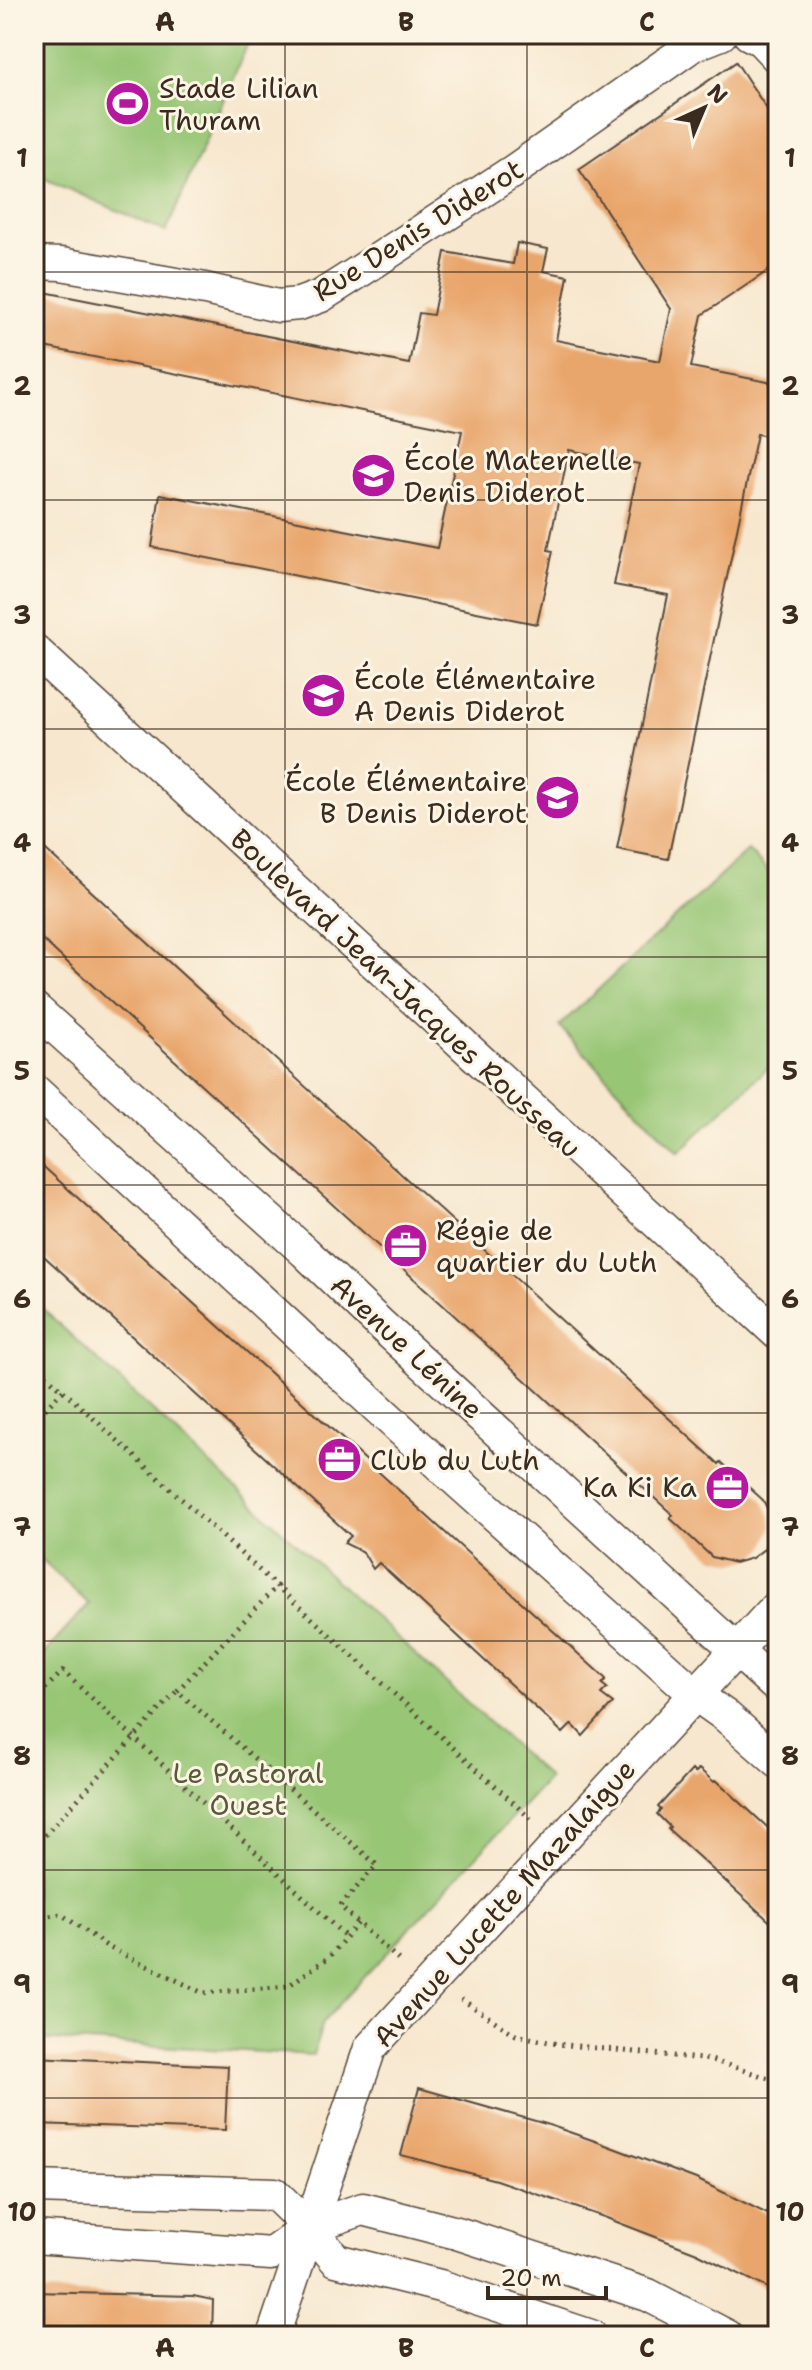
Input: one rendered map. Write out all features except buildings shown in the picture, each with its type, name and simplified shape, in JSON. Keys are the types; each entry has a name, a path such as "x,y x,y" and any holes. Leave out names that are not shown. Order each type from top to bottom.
{"street":[{"name":"Rue Denis Diderot","path":"34,263 61,264 205,289 278,306 299,304 321,296 512,172 693,45 721,34"},
{"path":"749,34 761,40 778,58"},
{"name":"Boulevard Jean-Jacques Rousseau","path":"34,650 778,1334"},
{"name":"Avenue Lénine","path":"34,1008 305,1252 778,1688"},
{"path":"34,1090 448,1473 696,1695 727,1717 778,1762"},
{"name":"Avenue Lucette Mazalaigue","path":"273,2336 370,2048 778,1605"},
{"path":"34,2187 275,2194 309,2227 336,2260 440,2286 591,2336"},
{"path":"34,2237 271,2254 309,2227 363,2209 457,2233 648,2295 727,2336"}],"path":[{"path":"34,1364 557,1842"},
{"path":"34,1421 63,1390"},
{"path":"34,1847 133,1736 278,1585"},
{"path":"34,1700 63,1671 346,1937"},
{"path":"177,1691 377,1865 340,1906 427,1985 472,2004 516,2035 558,2044 711,2060 778,2081"},
{"path":"34,1918 61,1914 108,1947 203,1993 288,1986 329,1957 359,1923"}],"green space":[{"name":"Stade Lilian Thuram","path":"34,34 252,34 166,232 34,174"},
{"path":"748,850 778,882 778,1058 678,1153 559,1026"},
{"name":"Le Pastoral Ouest","path":"34,1301 549,1778 323,2022 313,2055 34,2039 34,1665 89,1604 34,1553"}],"place":[{"name":"Stade Lilian Thuram","path":"128,104"},
{"name":"École Maternelle Denis Diderot","path":"373,476"},
{"name":"École Élémentaire A Denis Diderot","path":"323,695"},
{"name":"École Élémentaire B Denis Diderot","path":"558,797"},
{"name":"Régie de quartier du Luth","path":"405,1246"},
{"name":"Club du Luth","path":"339,1460"},
{"name":"Ka Ki Ka","path":"728,1487"}]}
